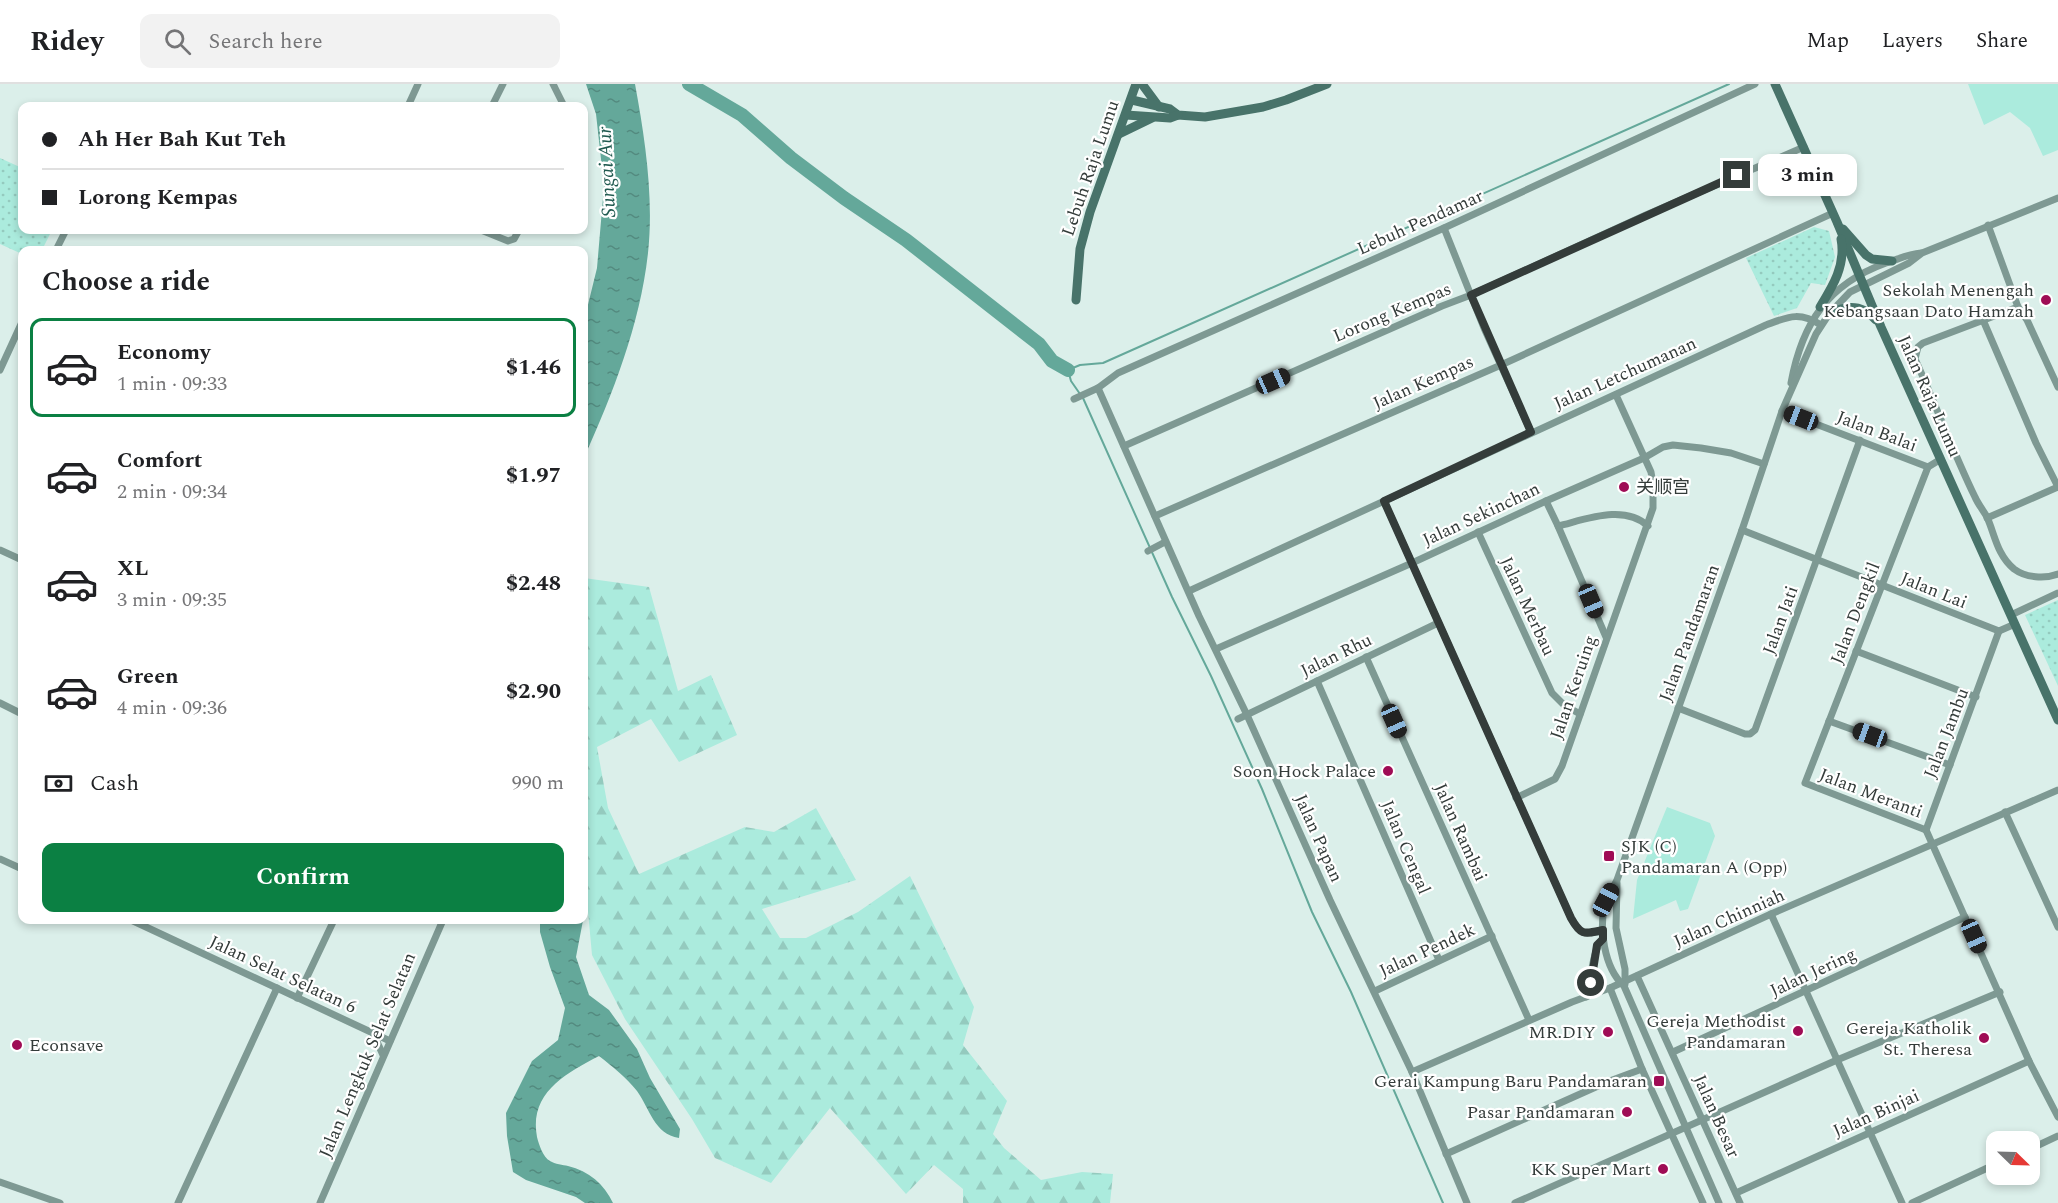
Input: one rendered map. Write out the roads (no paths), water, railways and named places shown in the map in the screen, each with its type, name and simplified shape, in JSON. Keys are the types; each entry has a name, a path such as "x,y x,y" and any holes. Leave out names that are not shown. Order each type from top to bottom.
{"street":[{"path":"410,102 418,84"},
{"path":"494,102 502,84"},
{"path":"553,84 562,102"},
{"name":"Lebuh Raja Lumu","path":"1076,300 1080,249 1090,212 1136,84"},
{"path":"1142,84 1159,107"},
{"path":"1126,115 1154,118 1170,118 1178,115 1205,117 1263,107 1326,84"},
{"name":"Lebuh Pendamar","path":"1074,399 1098,388 1118,373 1444,228 1755,84"},
{"name":"Jalan Raja Lumu","path":"1775,84 1881,327 2058,720"},
{"path":"1132,100 1170,109 1178,115"},
{"path":"1119,134 1154,118"},
{"name":"Lorong Kempas","path":"1125,446 1804,147"},
{"name":"Jalan Pandamaran","path":"1719,1203 1623,983 1613,973 1603,935 1606,900 1617,880 1782,411 1828,314 1861,280 1909,263 1922,253 2058,198"},
{"name":"Jalan Kempas","path":"1155,516 1501,364 1833,213"},
{"path":"1837,222 1866,255 1872,259 1892,261"},
{"path":"1790,391 1797,356 1813,320 1839,273 1842,246 1837,222"},
{"path":"1988,225 2018,307 2027,320 2058,387"},
{"path":"1444,228 1531,432"},
{"path":"490,234 506,241 511,241 516,234"},
{"path":"1820,307 1838,290 1861,280 1892,261 1907,254 1922,253"},
{"path":"2018,307 1923,343 1918,347 1915,355 1956,455 1976,500 1987,518 2000,553 2015,570 2024,574 2049,577 2058,574"},
{"path":"1828,314 1841,308 1859,308 1867,311 1881,327"},
{"name":"Jalan Letchumanan","path":"1189,591 1777,321 1792,315 1813,320"},
{"path":"1813,320 1821,325"},
{"path":"1983,320 2036,443 2058,487 1987,518"},
{"path":"0,370 18,331"},
{"name":"Jalan Papan","path":"1098,388 1155,516 1162,544 1189,591 1330,900 1375,991 1467,1203"},
{"name":"Jalan Keruing","path":"1516,798 1555,779 1562,766 1653,508 1651,472 1616,395"},
{"name":"Jalan Balai","path":"1782,411 1928,467"},
{"name":"Jalan Jati","path":"1678,708 1745,734 1750,734 1755,730 1860,440"},
{"name":"Jalan Sekinchan","path":"1216,649 1412,563 1644,458 1663,447 1673,445 1731,453 1764,464"},
{"path":"1928,467 1941,459"},
{"name":"Jalan Dengkil","path":"1805,783 1928,467"},
{"path":"1384,501 1566,908 1578,931 1603,935 1597,945 1591,983 1586,998"},
{"path":"1546,501 1606,637"},
{"path":"1558,526 1603,516 1625,515 1634,516 1648,526"},
{"name":"Jalan Lai","path":"1742,530 1999,632"},
{"name":"Jalan Merbau","path":"1478,532 1552,693 1564,705 1580,714"},
{"path":"1148,551 1162,544"},
{"path":"0,550 18,558"},
{"path":"1999,632 2013,619 2058,593"},
{"name":"Jalan Rhu","path":"1238,719 1438,623"},
{"name":"Jalan Jambu","path":"1926,830 1999,632"},
{"path":"1856,651 1976,697"},
{"name":"Jalan Rambai","path":"1366,657 1529,1020"},
{"name":"Jalan Cengal","path":"1317,681 1439,960"},
{"path":"0,704 18,712"},
{"path":"1829,721 1950,765"},
{"name":"Jalan Meranti","path":"1805,783 1926,830"},
{"name":"Jalan Chinniah","path":"1412,1072 1529,1020 1623,983 1771,914 2058,790"},
{"path":"2005,812 2058,927"},
{"path":"1926,830 2029,1061 2058,1117"},
{"path":"0,859 18,867"},
{"path":"1617,880 1616,928 1625,969 1623,983"},
{"path":"1771,914 1902,1203"},
{"name":"Jalan Jering","path":"1673,1052 1965,917"},
{"name":"Jalan Selat Selatan 6","path":"140,924 390,1041"},
{"path":"297,998 332,924"},
{"name":"Jalan Lengkuk Selat Selatan","path":"320,1203 441,924"},
{"name":"Jalan Pendek","path":"1375,991 1492,936"},
{"name":"Jalan Besar","path":"1637,976 1740,1203"},
{"path":"178,1203 277,988"},
{"path":"1610,988 1642,1069 1703,1203"},
{"path":"1515,1203 1684,1126 2000,993"},
{"path":"383,1055 374,1034 394,1030"},
{"name":"Jalan Binjai","path":"1736,1192 2029,1061"},
{"path":"1446,1154 1607,1082 1642,1069"},
{"path":"2040,1144 2058,1136"},
{"path":"1912,1203 1986,1169"},
{"path":"0,1182 60,1203"}],"water":[{"name":"Sungai Aur","path":"586,84 635,84 645,147 650,232 644,280 632,332 615,384 588,449 588,305 597,268 604,186 596,114"},
{"path":"540,924 582,924 576,957 589,995 609,1010 637,1049 650,1078 680,1129 679,1138 664,1132 633,1086 599,1056 573,1070 552,1087 538,1109 536,1122 537,1137 543,1154 552,1162 576,1168 589,1175 600,1184 613,1203 585,1203 576,1197 526,1180 513,1172 506,1113 532,1061 558,1040 565,1008 540,932"}],"waterway":[{"path":"689,84 742,115 791,158 906,240 1039,344 1052,361 1068,370"},
{"path":"1080,394 1071,381 1068,370 1080,365 1103,363 1729,84"},
{"path":"1083,398 1172,597 1262,789 1312,912 1351,992 1443,1203"}],"place":[{"name":"Sekolah Menengah Kebangsaan Dato Hamzah","path":"2046,300"},
{"name":"关顺宫","path":"1624,487"},
{"name":"Soon Hock Palace","path":"1388,771"},
{"name":"SJK (C) Pandamaran A (Opp)","path":"1609,856"},
{"name":"Gereja Methodist Pandamaran","path":"1798,1031"},
{"name":"MR.DIY","path":"1608,1032"},
{"name":"Gereja Katholik St. Theresa","path":"1984,1038"},
{"name":"Econsave","path":"17,1045"},
{"name":"Gerai Kampung Baru Pandamaran","path":"1659,1081"},
{"name":"Pasar Pandamaran","path":"1627,1112"},
{"name":"KK Super Mart","path":"1663,1169"}]}
